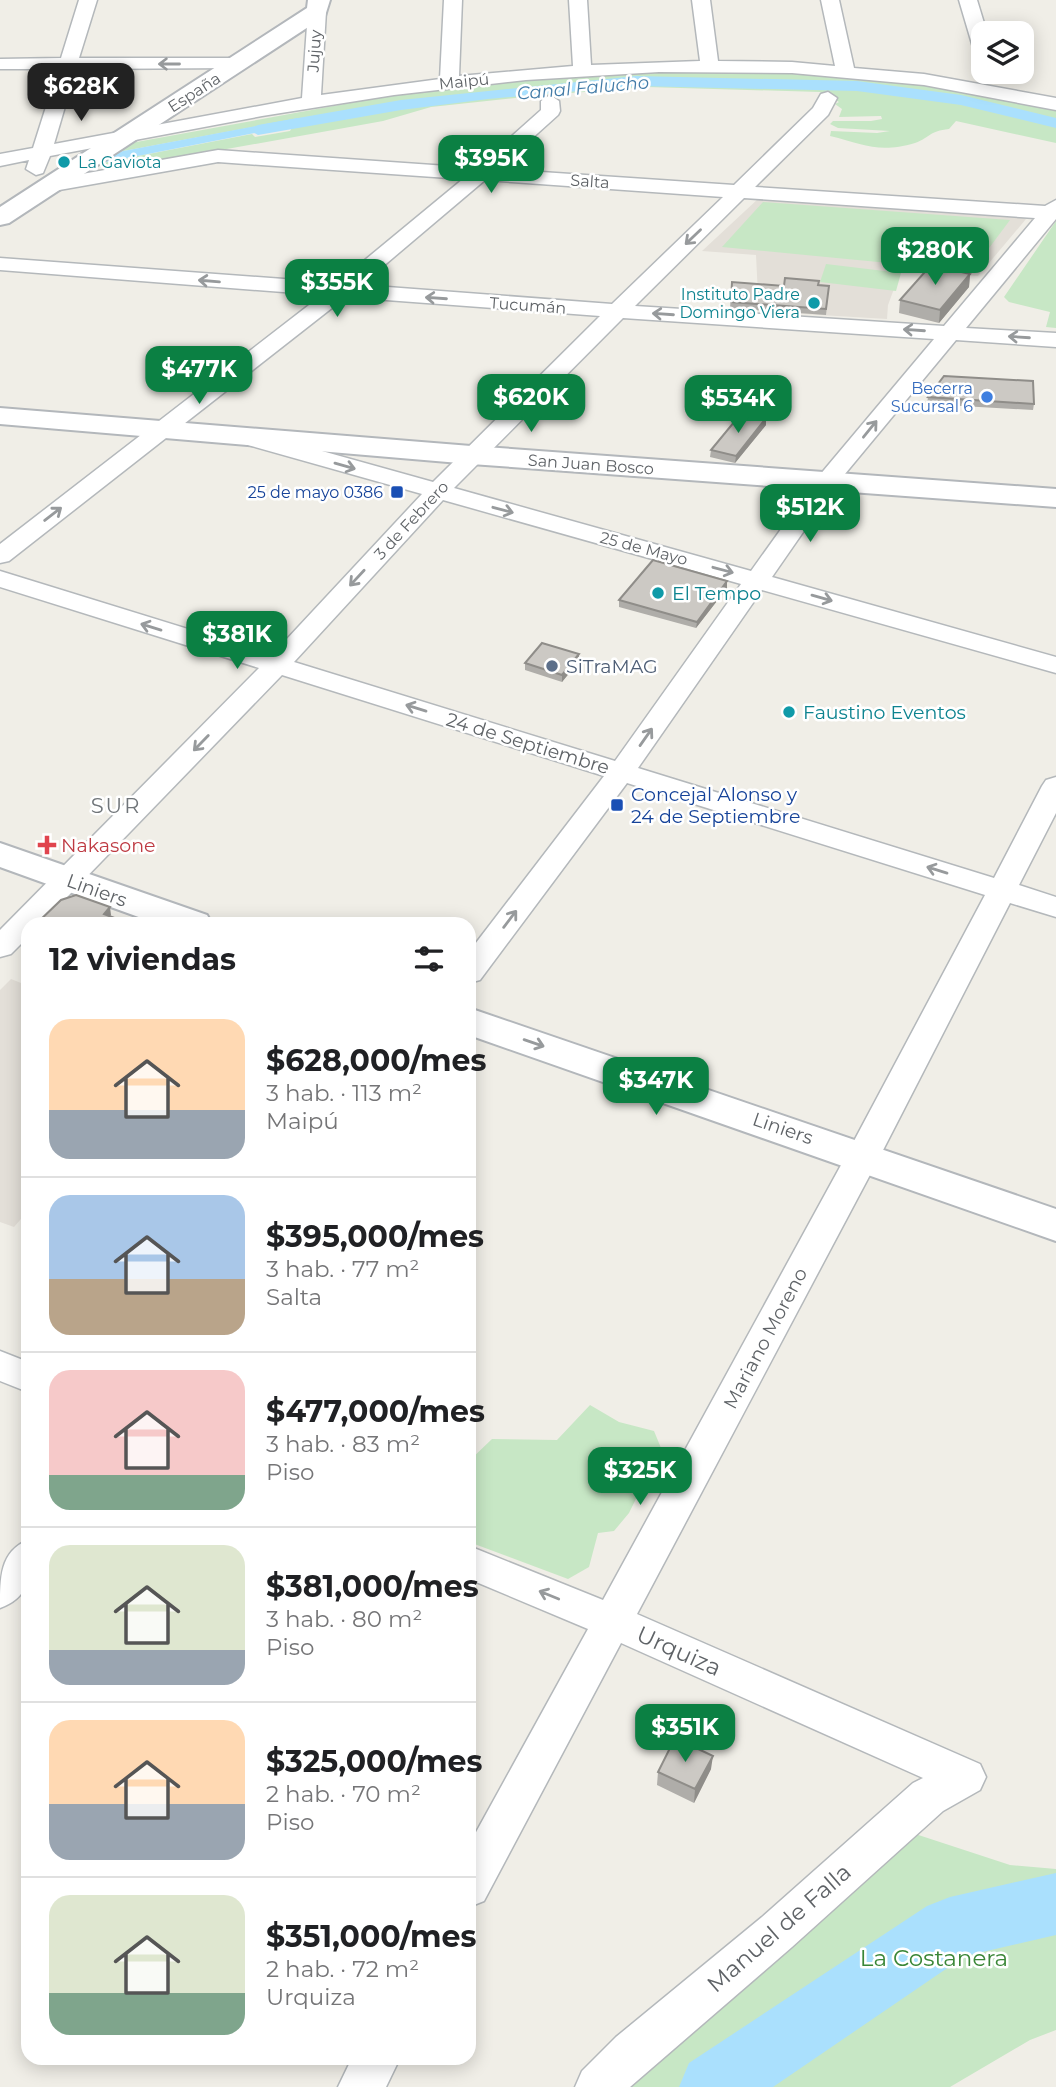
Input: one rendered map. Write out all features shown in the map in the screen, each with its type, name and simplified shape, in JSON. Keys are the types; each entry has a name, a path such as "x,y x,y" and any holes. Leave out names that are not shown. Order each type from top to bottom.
{"street":[{"path":"38,193 40,152 88,0"},
{"path":"449,83 453,0"},
{"path":"579,0 582,69"},
{"path":"701,0 709,64"},
{"path":"830,0 845,69"},
{"path":"968,0 974,21"},
{"name":"España","path":"0,218 237,63 318,6"},
{"name":"Jujuy","path":"311,102 318,6"},
{"path":"0,64 237,63"},
{"name":"Maipú","path":"0,160 311,102 449,83 582,69 709,64 845,69 971,78"},
{"name":"Maipú","path":"1000,84 1056,104"},
{"name":"3 de Febrero","path":"31,917 276,666 471,455 743,190 821,111 828,98"},
{"path":"0,556 338,291 482,174 551,111 550,101"},
{"name":"Salta","path":"38,193 218,156 1053,209"},
{"path":"476,964 622,771 827,481 948,332 1053,209"},
{"name":"Tucumán","path":"0,264 615,312 1056,340"},
{"name":"San Juan Bosco","path":"0,416 471,455 1056,498"},
{"name":"25 de Mayo","path":"232,434 1056,665"},
{"name":"24 de Septiembre","path":"0,579 1056,907"},
{"name":"Mariano Moreno","path":"476,1874 863,1156 1056,786"},
{"name":"Liniers","path":"0,854 174,917"},
{"name":"3 de Febrero","path":"0,947 21,927"},
{"name":"Liniers","path":"476,1023 1056,1225"},
{"path":"0,1365 21,1375"},
{"path":"0,1591 21,1565"},
{"name":"Urquiza","path":"476,1565 612,1621 965,1777"},
{"name":"Manuel de Falla","path":"598,2087 632,2053 777,1932 928,1797 965,1777"},
{"path":"361,2087 373,2065"}],"shaded area":[{"path":"759,198 1020,216 1026,219 978,276 901,270 888,305 887,319 755,311 758,295 756,255 702,251"},
{"path":"11,979 21,983 21,1219 14,1227 0,1222 0,990"}],"green space":[{"path":"610,69 855,73 964,89 1056,110 1056,143 956,121 949,129 915,143 891,148 871,147 830,136 831,131 890,131 838,128 830,124 833,121 871,121 882,119 881,116 839,117 842,109 835,104 839,102 820,92 647,87 431,107 383,121 121,168 99,166 102,163 252,134 255,137 290,131 297,119 118,152 131,143 410,92"},
{"path":"763,202 1010,220 972,271 722,247"},
{"path":"1056,221 1056,328 1046,327 1050,312 1009,302 1004,297"},
{"path":"826,264 901,273 896,291 820,282"},
{"path":"590,1405 619,1422 654,1431 661,1448 629,1513 614,1531 598,1533 589,1567 568,1579 476,1545 476,1454 492,1439 557,1440"},
{"name":"La Costanera","path":"891,1826 1010,1865 1056,1869 1056,2030 1030,2040 950,2087 615,2087 682,2000 823,1920"}],"water":[{"path":"298,118 295,125 102,163 118,152"}],"building":[{"path":"931,265 970,274 940,310 900,300"},
{"path":"785,278 819,281 818,285 829,286 826,309 731,302 732,282 784,286"},
{"name":"Becerra Sucursal 6","path":"944,376 1033,381 1034,404 928,397"},
{"path":"739,416 766,418 736,456 711,450"},
{"path":"653,560 727,581 697,622 619,600"},
{"name":"SiTraMAG","path":"542,643 579,654 562,675 525,663"},
{"path":"76,895 110,907 104,914 112,917 43,917 61,900"},
{"path":"675,1738 713,1756 695,1789 658,1772"}],"waterway":[{"name":"Canal Falucho","path":"258,130 401,105 488,94 636,81 857,86 961,100 1056,123"},
{"path":"713,2087 950,1928 1056,1904"}],"place":[{"name":"La Gaviota","path":"64,162"},
{"name":"Instituto Padre Domingo Viera","path":"814,303"},
{"name":"Becerra Sucursal 6","path":"987,397"},
{"name":"25 de mayo 0386","path":"397,492"},
{"name":"El Tempo","path":"658,593"},
{"name":"SiTraMAG","path":"552,666"},
{"name":"Faustino Eventos","path":"789,712"},
{"name":"Concejal Alonso y 24 de Septiembre","path":"617,805"},
{"name":"Nakasone","path":"47,845"}],"district":[{"name":"SUR","path":"116,806"}]}
